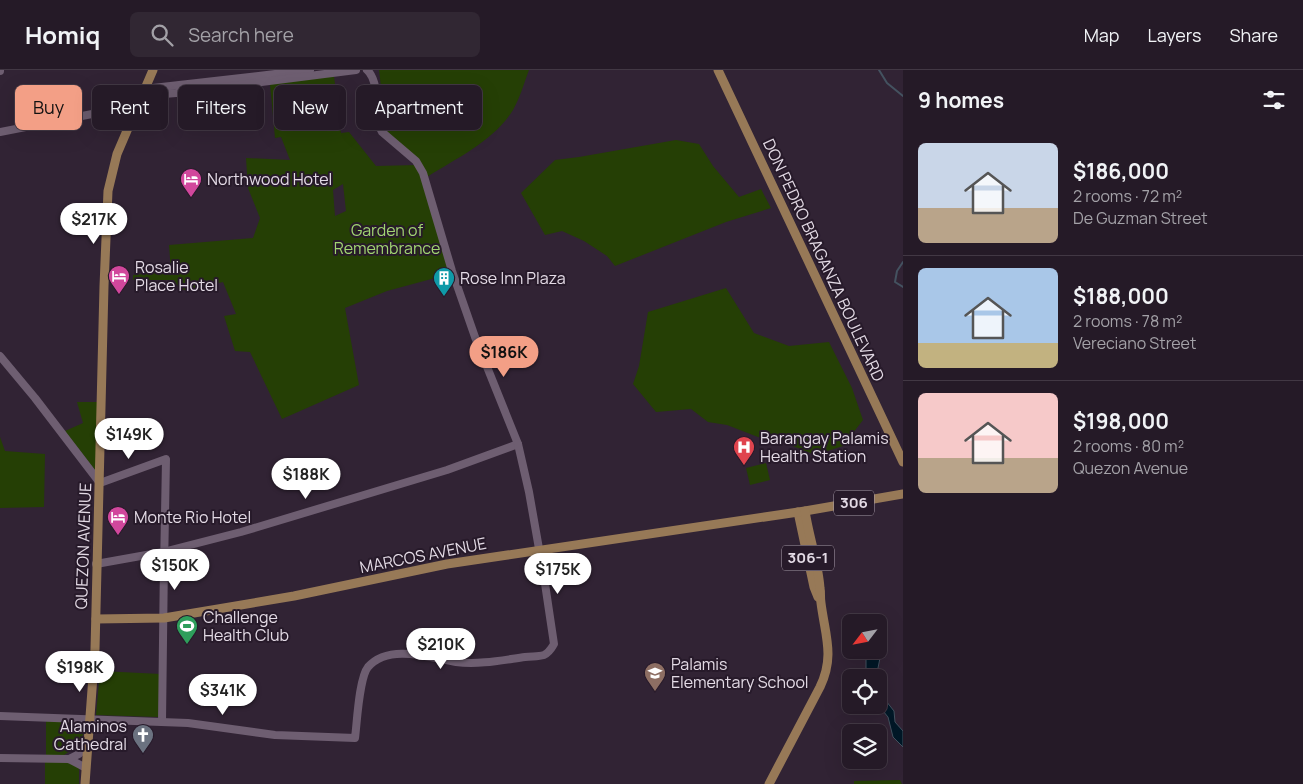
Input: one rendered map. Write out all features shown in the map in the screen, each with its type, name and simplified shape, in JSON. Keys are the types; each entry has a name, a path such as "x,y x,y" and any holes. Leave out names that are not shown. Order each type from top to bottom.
{"main road":[{"name":"QUEZON AVENUE","path":"146,85 153,70"},
{"name":"DON PEDRO BRAGANZA BOULEVARD","path":"718,70 903,462"},
{"name":"QUEZON AVENUE","path":"85,784 96,619 96,564 108,191 117,154 127,130"},
{"name":"MARCOS AVENUE","path":"96,619 164,618 294,596 447,564 802,511 902,492"},
{"name":"306-1","path":"769,784 825,676 829,663 829,648 821,602 814,587 802,511"}],"street":[{"path":"168,92 307,73 355,70"},
{"path":"0,716 188,723 275,735 355,738 363,679 366,670 377,660 399,654 420,654 457,662 487,662 541,656 550,652 554,644 540,550 518,444 475,337 452,271 423,173 416,160 380,128 375,84 373,76 367,70"},
{"path":"0,132 92,109"},
{"path":"0,356 35,398 100,483 166,459 163,552 162,722"},
{"path":"96,564 163,552 241,532 447,470 518,444"},
{"path":"69,760 78,754 88,743"},
{"path":"0,758 69,760 86,768"}],"green space":[{"path":"379,70 529,70 513,110 496,131 474,148 427,177 386,130 482,130 482,85 381,85"},
{"path":"334,76 335,85 274,85 274,127 270,84"},
{"name":"Garden of Remembrance","path":"274,130 341,130 341,133 349,132 376,166 417,165 450,274 387,291 345,308 359,385 282,419 250,352 235,351 224,316 236,314 223,282 187,291 179,288 174,280 133,280 133,275 171,271 169,245 253,238 260,218 248,188 246,158 290,160 281,137 275,138","holes":["343,184 346,211 335,216 333,190"]},
{"path":"676,140 699,144 713,166 739,197 761,189 771,208 726,222 615,266 607,256 584,241 562,231 545,235 521,193 555,160"},
{"path":"726,288 754,333 789,346 829,342 852,388 863,420 843,446 815,455 783,442 758,437 727,425 708,422 691,409 656,412 633,384 639,366 648,312"},
{"path":"77,402 99,402 98,474 65,431 83,423"},
{"path":"0,437 5,451 45,454 44,507 0,508"},
{"path":"766,463 770,480 750,485 746,468"},
{"path":"100,671 161,674 159,717 96,715"},
{"path":"46,720 86,722 81,742 64,755 46,755"},
{"path":"45,760 72,763 79,766 79,784 45,784"},
{"path":"900,780 902,784 854,784 854,781"}],"water":[{"path":"866,659 880,659 878,669 866,669"},
{"path":"887,702 894,711 895,722 903,731 903,747 893,737 886,714"}],"waterway":[{"path":"879,70 887,83 903,96"},
{"path":"903,262 897,271 895,282 903,287"}],"place":[{"name":"Northwood Hotel","path":"191,198"},
{"name":"Rosalie Place Hotel","path":"119,295"},
{"name":"Rose Inn Plaza","path":"444,297"},
{"name":"Barangay Palamis Health Station","path":"744,466"},
{"name":"Monte Rio Hotel","path":"118,536"},
{"name":"Challenge Health Club","path":"187,645"},
{"name":"Palamis Elementary School","path":"655,692"},
{"name":"Alaminos Cathedral","path":"143,754"}]}
